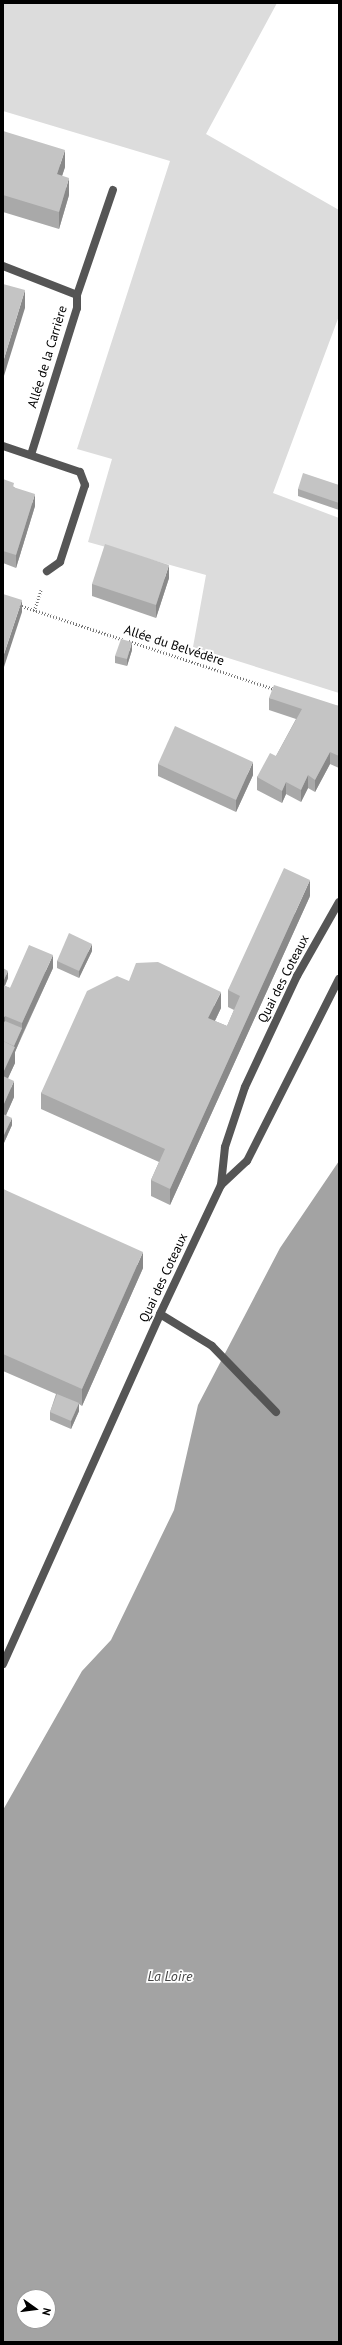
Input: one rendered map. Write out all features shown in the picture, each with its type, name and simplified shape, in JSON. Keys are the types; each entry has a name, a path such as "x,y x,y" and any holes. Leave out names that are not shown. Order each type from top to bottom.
{"street":[{"path":"77,295 113,190"},
{"name":"Allée de la Carrière","path":"3,266 77,295 77,308 30,455"},
{"path":"3,446 80,472 85,485 60,562 46,570"},
{"name":"Quai des Coteaux","path":"3,1664 160,1314 221,1185 225,1147 245,1087 297,976 339,902"},
{"path":"221,1185 247,1161 339,979"},
{"path":"160,1314 212,1346 276,1412"}],"path":[{"name":"Allée du Belvédère","path":"16,604 280,691"}],"shaded area":[{"path":"3,3 277,3 206,134 339,210 339,316 273,493 339,518 339,693 193,647 206,575 88,542 112,459 77,449 170,161 3,111"}],"water":[{"name":"La Loire","path":"339,1161 339,2342 3,2342 3,1810 82,1671 111,1640 174,1510 198,1405 280,1248"}],"building":[{"path":"3,131 65,150 57,174 69,178 59,212 3,195"},
{"path":"3,284 25,290 3,362"},
{"path":"303,473 339,485 339,503 298,489"},
{"path":"3,479 14,483 13,487 35,494 16,555 3,551"},
{"path":"105,544 169,565 156,605 92,584"},
{"path":"3,594 22,600 3,657"},
{"path":"121,639 132,642 127,659 115,656"},
{"path":"274,685 339,706 339,756 330,752 315,780 308,775 301,790 286,782 282,791 257,777 270,753 276,756 302,709 269,698"},
{"path":"175,726 253,762 236,800 158,764"},
{"path":"284,868 310,880 170,1189 151,1180 165,1149 41,1093 87,991 117,976 129,981 136,963 158,962 221,992 208,1018 227,1026 240,996 228,990"},
{"path":"69,933 92,944 79,971 57,961"},
{"path":"29,945 53,955 22,1023 5,1016 3,1019 3,985 10,988"},
{"path":"3,968 8,971 3,982"},
{"path":"5,1021 22,1028 14,1046 3,1041 3,1024"},
{"path":"3,1041 15,1047 3,1073"},
{"path":"3,1076 14,1081 3,1106"},
{"path":"3,1114 12,1118 3,1137"},
{"path":"3,1189 143,1252 82,1389 3,1354"},
{"path":"57,1394 79,1403 71,1421 50,1412"}]}
